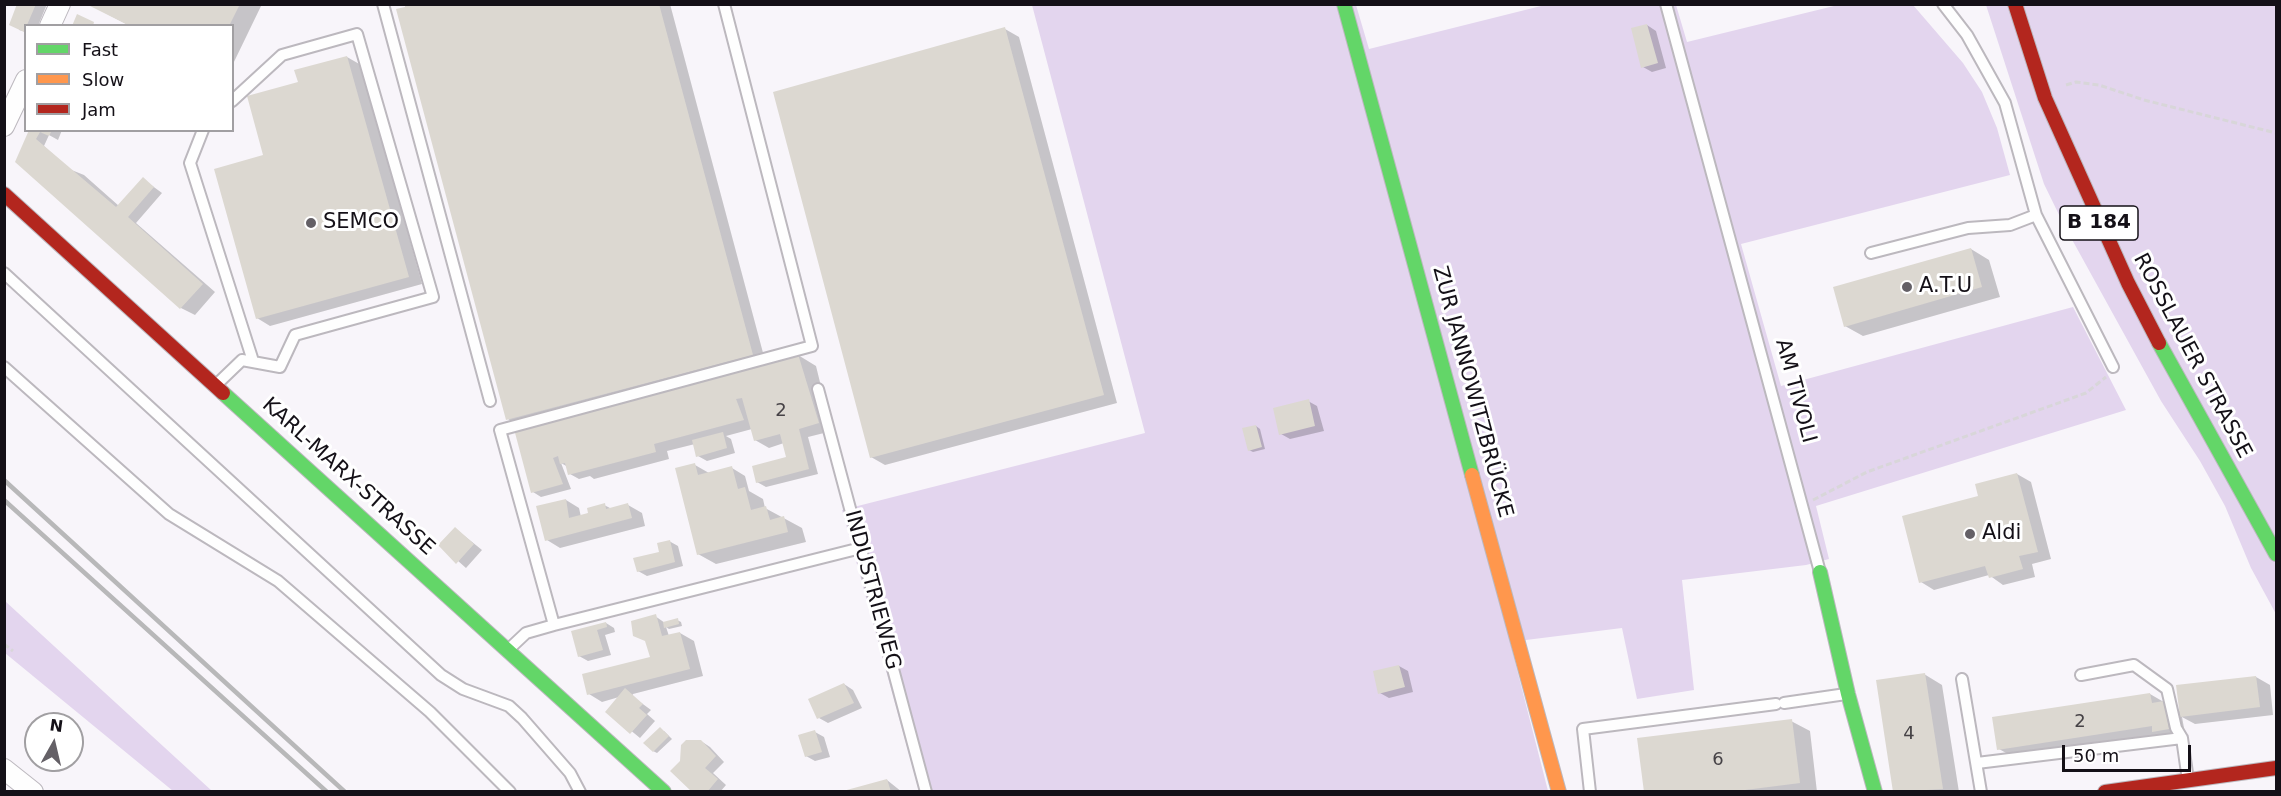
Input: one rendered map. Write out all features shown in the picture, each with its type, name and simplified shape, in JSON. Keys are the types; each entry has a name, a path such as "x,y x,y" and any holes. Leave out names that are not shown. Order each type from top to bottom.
{"street":[{"path":"51,24 60,4"},
{"name":"ZUR JANNOWITZBRÜCKE","path":"1344,4 1559,792"},
{"name":"ROSSLAUER STRASSE","path":"2014,4 2045,98 2128,283 2171,368 2277,554"},
{"path":"4,126 24,84"},
{"name":"KARL-MARX-STRASSE","path":"4,194 664,792"},
{"name":"AM TIVOLI","path":"1820,572 1848,694 1875,792"},
{"path":"2105,792 2277,768"},
{"path":"4,769 33,792"}],"lane":[{"path":"383,4 490,401"},
{"path":"554,625 500,430 812,346 724,4"},
{"name":"AM TIVOLI","path":"1666,4 1820,572"},
{"path":"1943,4 1967,35 2005,103 2036,215 2113,367"},
{"path":"216,385 242,360 280,367 295,334 433,297 357,34 282,55 234,99"},
{"path":"202,132 190,163 253,361"},
{"path":"1871,253 1968,228 2010,225 2036,215"},
{"path":"4,273 441,675 463,689 509,706 565,766 580,792"},
{"path":"4,367 169,514 278,581 430,712 510,792"},
{"name":"INDUSTRIEWEG","path":"818,389 926,792"},
{"path":"508,650 526,633 861,548"},
{"path":"2081,675 2134,665 2167,689 2176,728 2182,738 2188,780"},
{"path":"1962,679 1981,792"},
{"path":"1590,792 1583,729 1848,694"},
{"path":"1977,763 2182,738"}],"path":[{"path":"2058,87 2086,82 2144,100 2277,133"},
{"path":"1803,505 1867,472 2086,393 2103,382 2113,367"},
{"path":"4,644 13,651"}],"shaded area":[{"path":"1032,5 1356,5 1369,49 1545,5 1676,5 1687,42 1838,5 1913,5 1963,63 1982,92 1997,128 2010,175 1741,244 1781,386 2073,307 2126,410 1816,506 1829,559 1806,565 1682,580 1694,690 1637,699 1622,628 1510,642 1548,791 919,791 842,510 1145,433"},
{"path":"1986,5 2276,5 2276,614 2251,568 2225,506 2200,461 2161,401 2064,225 2044,184"},
{"path":"5,601 212,791 173,791 84,718 84,712 77,712 5,653"}],"building":[{"path":"17,4 36,4 27,24 24,24 24,32 9,25"},
{"path":"86,4 240,4 230,24 126,24"},
{"path":"405,4 659,4 753,355 506,420 396,9 405,7"},
{"path":"77,14 94,22 94,24 73,24"},
{"path":"1647,24 1658,63 1641,68 1631,28"},
{"path":"1005,27 1104,395 870,458 773,92"},
{"name":"SEMCO","path":"347,56 409,277 256,319 214,169 263,155 247,96 298,82 294,70"},
{"path":"28,132 40,132 36,139 116,207 143,177 154,187 128,217 203,284 180,309 15,162"},
{"name":"A.T.U","path":"1971,248 1982,287 1844,327 1833,287"},
{"path":"798,354 819,423 799,429 809,469 756,483 752,466 786,457 780,434 754,441 742,398 736,399 744,420 654,444 656,452 568,475 565,463 560,464 558,456 553,458 563,484 531,493 514,429"},
{"path":"1309,399 1315,426 1279,435 1273,408"},
{"path":"1256,425 1262,447 1248,451 1242,428"},
{"path":"723,432 727,448 696,457 692,440"},
{"path":"695,463 698,475 732,466 738,489 745,487 751,510 766,506 770,520 784,516 788,532 697,555 675,468"},
{"name":"Aldi","path":"2017,473 2038,552 2019,556 2023,569 1989,578 1985,566 1919,583 1902,516 1978,496 1975,484"},
{"path":"566,499 569,518 588,513 587,508 605,503 606,509 628,503 632,518 545,541 536,506"},
{"path":"455,527 474,544 456,564 438,545"},
{"path":"670,540 675,562 637,572 633,558 659,552 657,543"},
{"path":"656,614 662,636 680,632 690,669 587,695 582,674 650,657 645,641 633,636 631,621"},
{"path":"678,618 679,624 664,628 663,622"},
{"path":"606,622 607,627 597,630 603,650 578,657 571,631"},
{"path":"1399,665 1405,687 1378,694 1373,671"},
{"path":"1925,673 1943,789 1893,792 1876,680"},
{"path":"2256,676 2260,707 2180,717 2176,685"},
{"path":"844,683 854,703 817,719 808,699"},
{"path":"625,688 643,704 639,708 647,715 630,734 605,712"},
{"path":"2150,693 2152,703 2164,701 2169,729 2152,732 2152,726 1997,750 1992,717"},
{"path":"1792,719 1800,783 1729,792 1644,792 1637,738"},
{"path":"660,727 669,736 653,752 643,743"},
{"path":"815,730 822,752 805,757 798,735"},
{"path":"686,740 701,740 716,756 705,768 718,779 707,792 692,792 670,771 680,761 681,745"},
{"path":"887,779 891,792 843,792 843,791"}],"railway":[{"path":"4,480 345,792"},
{"path":"4,500 327,792"}],"traffic: fast":[{"path":"1344,4 1472,475"},
{"path":"2159,343 2276,554"},
{"path":"223,393 664,792"},
{"path":"1820,572 1848,694 1875,792"}],"traffic: slow":[{"path":"1472,475 1559,792"}],"traffic: jam":[{"path":"2015,4 2045,98 2128,283 2159,343"},
{"path":"4,194 223,393"},
{"path":"2105,792 2276,768"}],"place":[{"name":"SEMCO","path":"311,223"},
{"name":"A.T.U","path":"1907,287"},
{"name":"Aldi","path":"1970,534"}]}
